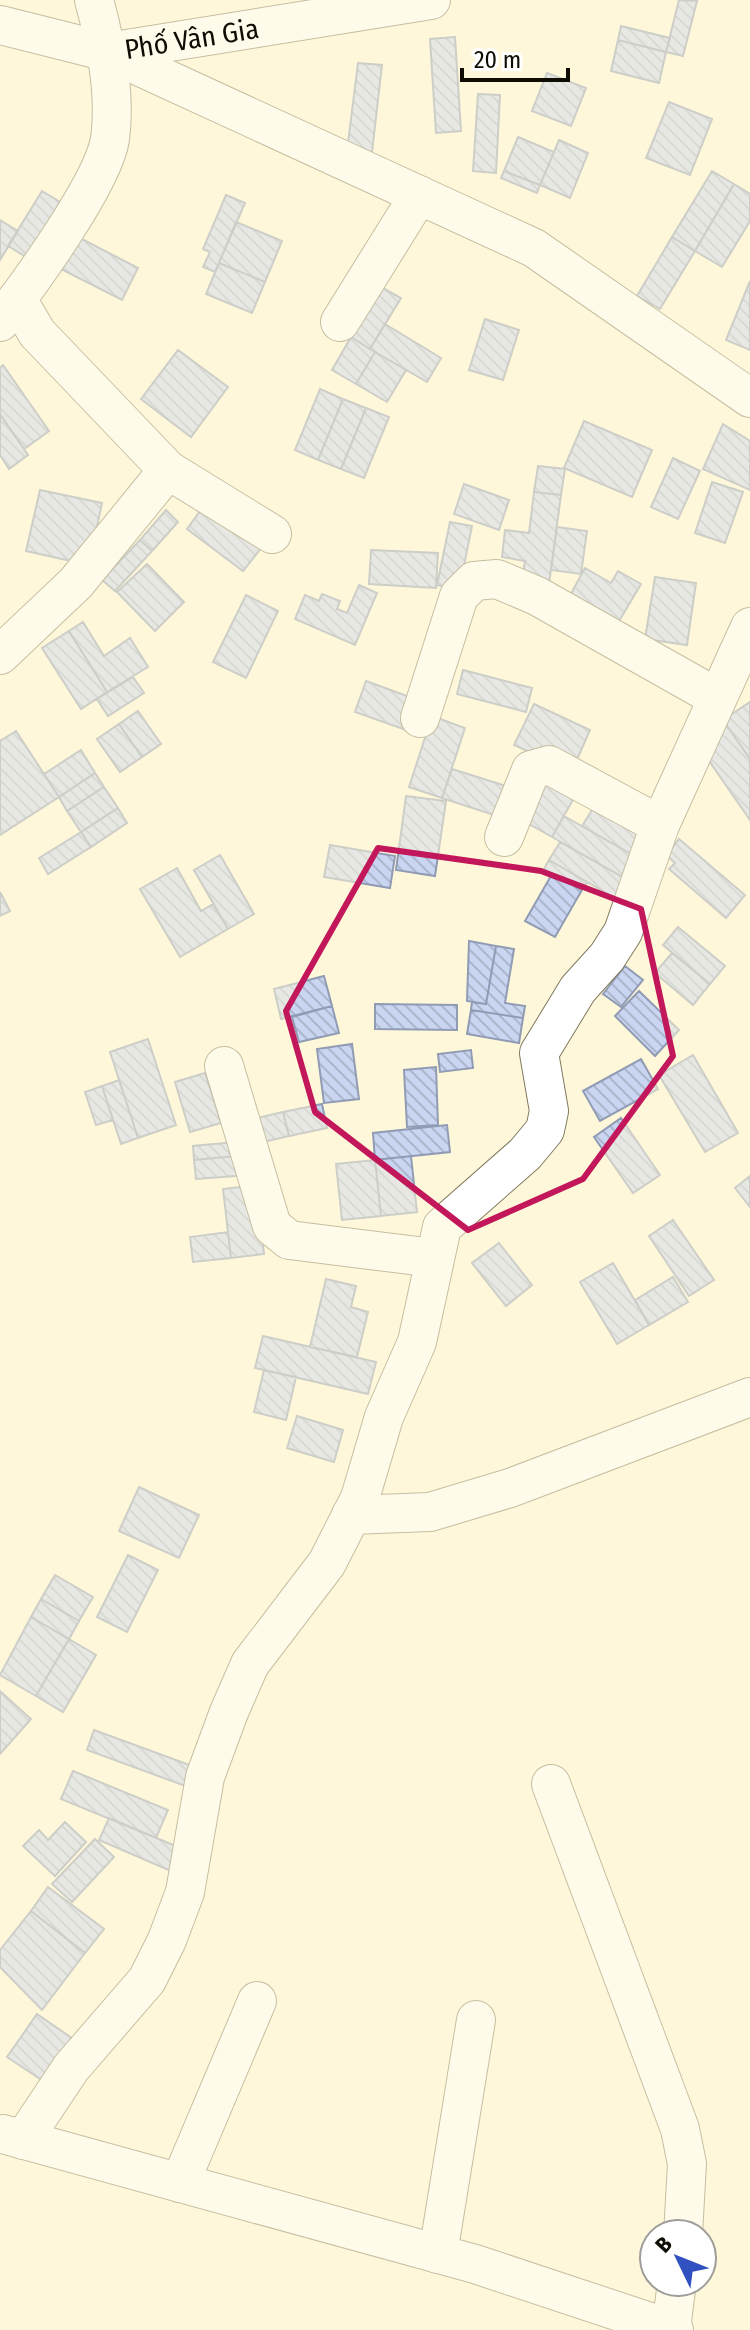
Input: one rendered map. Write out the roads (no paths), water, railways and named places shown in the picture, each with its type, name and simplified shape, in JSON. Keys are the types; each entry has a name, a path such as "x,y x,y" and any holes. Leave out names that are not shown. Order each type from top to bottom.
{"street":[{"path":"94,0 108,52 110,139 98,177 9,311 37,333 168,470 272,534"},
{"name":"Phố Vân Gia","path":"0,25 108,52 431,0"},
{"path":"108,52 534,248 750,398"},
{"path":"340,322 419,195"},
{"path":"0,655 76,583 168,470"},
{"path":"420,718 459,596 474,581 497,579 537,596 716,697"},
{"path":"676,2298 673,2330 438,2254 12,2137 147,1980 185,1892 205,1777 234,1700 250,1664 327,1563 360,1498 384,1417 417,1342 438,1236 449,1219 525,1154 545,1130 549,1111 539,1053 578,989 607,957 623,932 660,825 750,627"},
{"path":"504,837 531,770 549,765 660,825"},
{"path":"224,1066 272,1226 289,1240 434,1258"},
{"path":"351,1515 430,1512 510,1488 750,1397"},
{"path":"551,1784 680,2129 687,2164 684,2218"},
{"path":"180,2183 257,2001"},
{"path":"438,2254 476,2020"}]}
